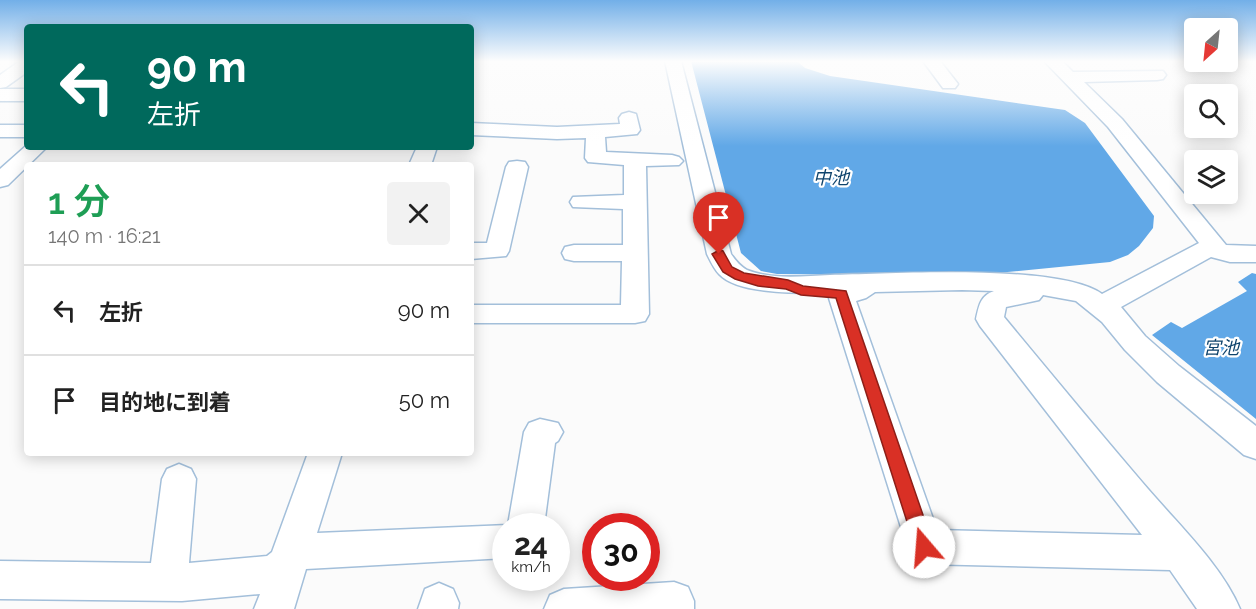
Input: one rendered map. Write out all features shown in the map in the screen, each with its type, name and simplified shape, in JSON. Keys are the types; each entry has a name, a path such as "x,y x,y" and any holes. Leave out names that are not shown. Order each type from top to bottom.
{"street":[{"path":"680,89 719,254 728,270 739,276 788,285 801,290 855,289 962,281 1035,285 1084,294 1112,315 1135,343 1168,374 1256,445"},
{"path":"1081,89 1115,123 1154,174 1214,245 1102,306"},
{"path":"0,95 24,94"},
{"path":"474,129 594,132 630,130 629,118"},
{"path":"0,131 24,130"},
{"path":"594,132 597,143 595,158 672,160"},
{"path":"0,180 34,150"},
{"path":"474,314 635,314 635,159"},
{"path":"474,251 497,251 516,167"},
{"path":"581,202 634,202"},
{"path":"1208,248 1230,254 1256,254"},
{"path":"574,253 635,253"},
{"path":"855,289 924,547 1180,554"},
{"path":"1063,290 999,299 993,303 990,319 1180,554 1220,609"},
{"path":"528,513 540,432 547,432"},
{"path":"274,609 324,456"},
{"path":"168,582 179,479"},
{"path":"0,580 168,582 273,574 289,558 492,542"},
{"path":"564,609 674,602 674,609"}],"water":[{"name":"中池","path":"698,89 923,89 1065,110 1085,123 1154,216 1153,228 1139,246 1128,255 1110,262 966,276 777,274 761,271 741,253"},
{"name":"宮池","path":"1252,273 1256,274 1256,419 1152,335 1171,322 1182,328 1247,291 1238,282"}],"route":[{"path":"719,254 728,270 739,276 788,285 801,290 841,295 924,547"}]}
